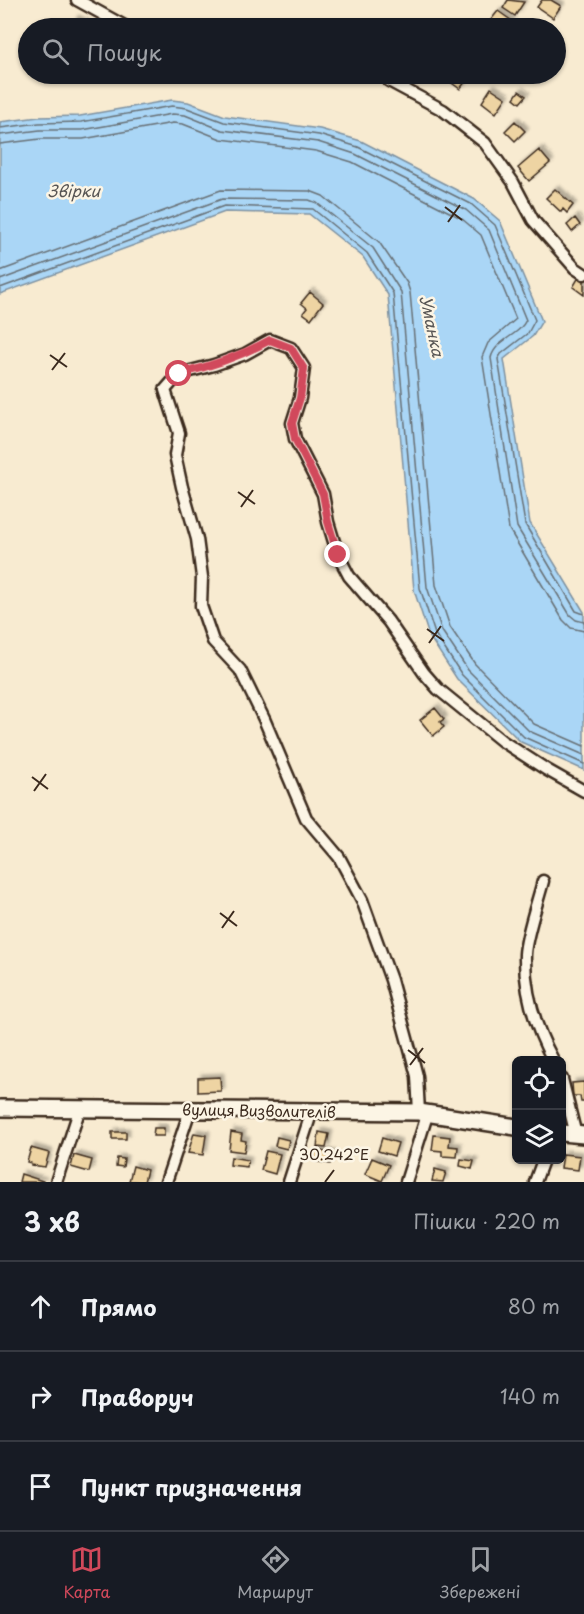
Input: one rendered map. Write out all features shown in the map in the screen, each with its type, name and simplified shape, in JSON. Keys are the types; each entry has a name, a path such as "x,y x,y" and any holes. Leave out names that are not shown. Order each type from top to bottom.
{"main road":[{"name":"вулиця Визволителів","path":"0,1108 424,1112 512,1125"}],"street":[{"path":"77,0 110,18"},
{"path":"395,84 443,110 485,143 513,182 533,220 568,260 584,274"},
{"path":"406,1182 424,1112 417,1076 391,980 362,900 339,857 306,818 264,719 240,670 213,640 201,606 202,576 197,538 175,455 179,433 165,390 179,374 214,366 245,354 270,340 291,348 304,369 300,398 292,423 295,439 323,494 328,522 338,555 349,576 388,621 424,674 438,689 502,741 584,791"},
{"path":"543,881 525,952 528,998 540,1036 551,1056"},
{"path":"566,1101 574,1135"},
{"path":"56,1182 80,1108"},
{"path":"166,1182 190,1110"},
{"path":"289,1182 312,1111"},
{"path":"535,1182 542,1164"}],"water":[{"name":"Звірки","path":"172,100 188,102 225,116 320,129 361,141 474,199 500,221 542,321 533,336 504,359 530,523 584,612 584,770 521,742 457,679 429,636 414,590 388,295 363,257 309,214 225,212 0,294 0,122 39,117 80,116"}],"building":[{"path":"508,0 524,2 515,16 503,8"},
{"path":"542,0 551,0 561,6 553,18 537,7"},
{"path":"498,11 508,18 492,18"},
{"path":"453,84 464,84 460,89"},
{"path":"491,88 506,98 496,113 482,102"},
{"path":"519,91 526,96 520,103 514,98"},
{"path":"515,121 525,131 515,141 505,131"},
{"path":"539,150 550,163 529,181 518,168"},
{"path":"555,189 573,205 567,213 563,209 561,212 546,198"},
{"path":"575,218 580,225 572,232 567,225"},
{"path":"579,277 584,281 584,295 573,287"},
{"path":"310,292 323,303 311,319 303,313 307,308 301,303"},
{"path":"435,708 444,719 440,722 444,727 433,736 420,720"},
{"path":"220,1077 221,1091 198,1092 198,1078"},
{"path":"584,1082 584,1102 581,1102 580,1096 573,1096 572,1083"},
{"path":"154,1128 164,1128 164,1136 153,1136"},
{"path":"112,1132 126,1132 126,1139 112,1139"},
{"path":"231,1132 242,1134 241,1140 246,1141 244,1152 229,1150"},
{"path":"319,1132 329,1134 326,1148 317,1147"},
{"path":"194,1133 206,1135 203,1155 188,1153"},
{"path":"434,1135 450,1137 449,1146 458,1147 457,1157 442,1156 442,1151 432,1150"},
{"path":"277,1137 289,1140 287,1149 275,1146"},
{"path":"382,1138 398,1143 394,1156 378,1151"},
{"path":"31,1148 49,1153 45,1167 31,1165 27,1162"},
{"path":"315,1150 332,1153 330,1164 313,1161"},
{"path":"266,1151 280,1154 275,1174 261,1170"},
{"path":"566,1154 580,1156 578,1170 561,1168 562,1164 566,1164"},
{"path":"74,1155 92,1160 89,1172 71,1167"},
{"path":"231,1157 248,1160 247,1167 230,1165"},
{"path":"117,1158 124,1159 123,1167 116,1166"},
{"path":"372,1158 389,1165 382,1181 365,1174"},
{"path":"461,1159 474,1161 472,1169 460,1166"},
{"path":"133,1166 147,1170 144,1182 129,1181"},
{"path":"435,1169 446,1172 443,1182 432,1181"},
{"path":"21,1174 43,1181 43,1182 19,1182"}],"route":[{"path":"179,374 214,366 245,354 270,340 291,348 304,369 300,398 292,423 295,439 323,494 328,522 338,555"}],"water label":[{"name":"Уманка","path":"433,326"}]}
